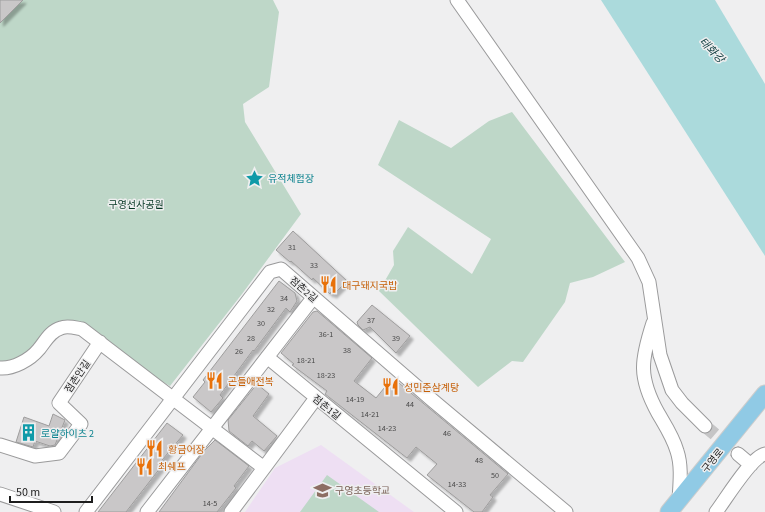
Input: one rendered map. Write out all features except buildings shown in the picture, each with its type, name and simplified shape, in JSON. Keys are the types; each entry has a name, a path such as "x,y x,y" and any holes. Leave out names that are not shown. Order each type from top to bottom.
{"main road":[{"name":"구영로","path":"669,512 765,394"}],"street":[{"path":"457,0 638,258 649,282 660,355 672,390 682,403 705,426"},
{"name":"점촌2길","path":"86,512 270,272 281,269 313,298 566,512"},
{"path":"147,512 313,298"},
{"path":"655,317 644,350 643,372 646,388 678,452 681,473 679,499"},
{"path":"0,368 7,368 24,361 38,350 48,336 60,328 71,327 82,329 264,468"},
{"name":"점촌안길","path":"0,445 35,456 59,453 81,424 59,403 100,342"},
{"name":"점촌1길","path":"267,357 456,512"},
{"path":"231,512 316,398"},
{"path":"738,454 751,465"},
{"path":"716,512 751,465 765,454"},
{"path":"0,494 54,512"}],"shaded area":[{"name":"구영초등학교","path":"321,445 414,512 245,512 275,468"}],"green space":[{"name":"구영선사공원","path":"0,0 273,0 279,12 269,87 243,104 245,122 301,214 242,294 170,386 158,379 108,340 100,342 71,327 38,350 0,368"},
{"path":"512,112 625,262 593,277 570,283 565,302 523,362 512,361 478,387 379,291 394,265 393,251 408,227 472,274 491,239 378,165 399,120 451,148 489,121"},
{"path":"327,475 379,512 300,512"}],"water":[{"name":"태화강","path":"601,0 715,0 765,84 765,256"}],"tunnel":[{"path":"705,426 738,454"}],"place":[{"name":"유적체험장","path":"255,178"},
{"name":"대구돼지국밥","path":"329,285"},
{"name":"곤들애전복","path":"215,381"},
{"name":"성민준삼계탕","path":"391,387"},
{"name":"로얄하이츠 2","path":"28,433"},
{"name":"황금어장","path":"155,449"},
{"name":"최쉐프","path":"145,466"},
{"name":"구영초등학교","path":"322,490"}]}
